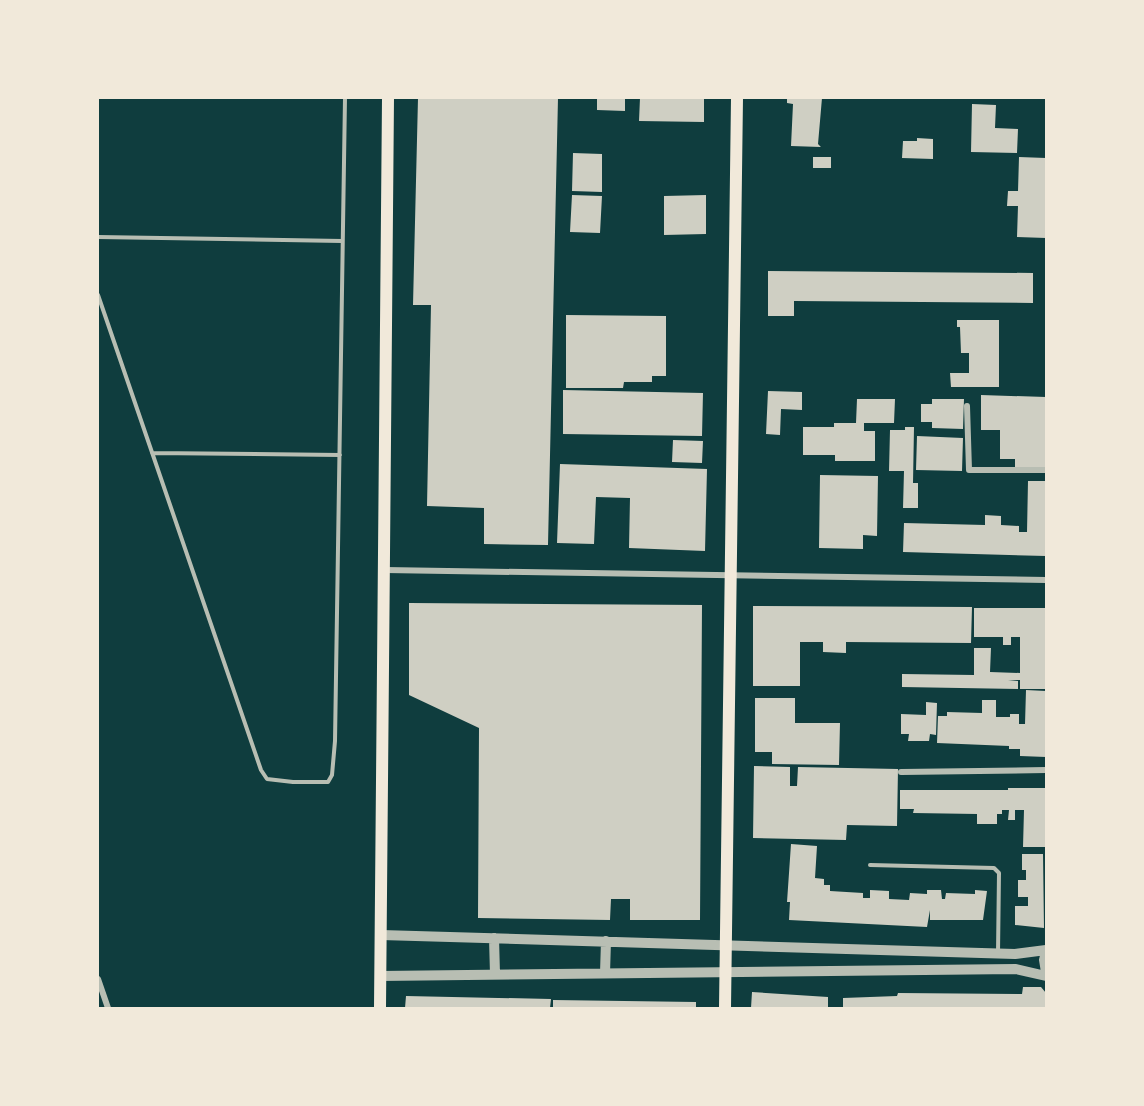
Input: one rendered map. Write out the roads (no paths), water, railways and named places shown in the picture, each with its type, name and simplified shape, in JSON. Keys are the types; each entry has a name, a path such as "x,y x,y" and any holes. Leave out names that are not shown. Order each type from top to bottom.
{"main road":[{"path":"380,1008 388,98"},
{"path":"724,1008 732,577 737,98"}],"street":[{"path":"968,406 969,470 1047,470"},
{"path":"385,570 1047,580"},
{"path":"901,772 1047,770"},
{"path":"380,976 1023,969 1047,974 1044,960 1047,951 998,953 381,935"},
{"path":"494,938 495,974"},
{"path":"605,974 606,941"},
{"path":"98,979 108,1008"}],"lane":[{"path":"98,295 261,770 270,780 316,783 330,780 333,760 340,455 345,98"},
{"path":"98,237 342,241"},
{"path":"152,453 340,455"},
{"path":"870,865 994,868 999,873 998,953"}]}
